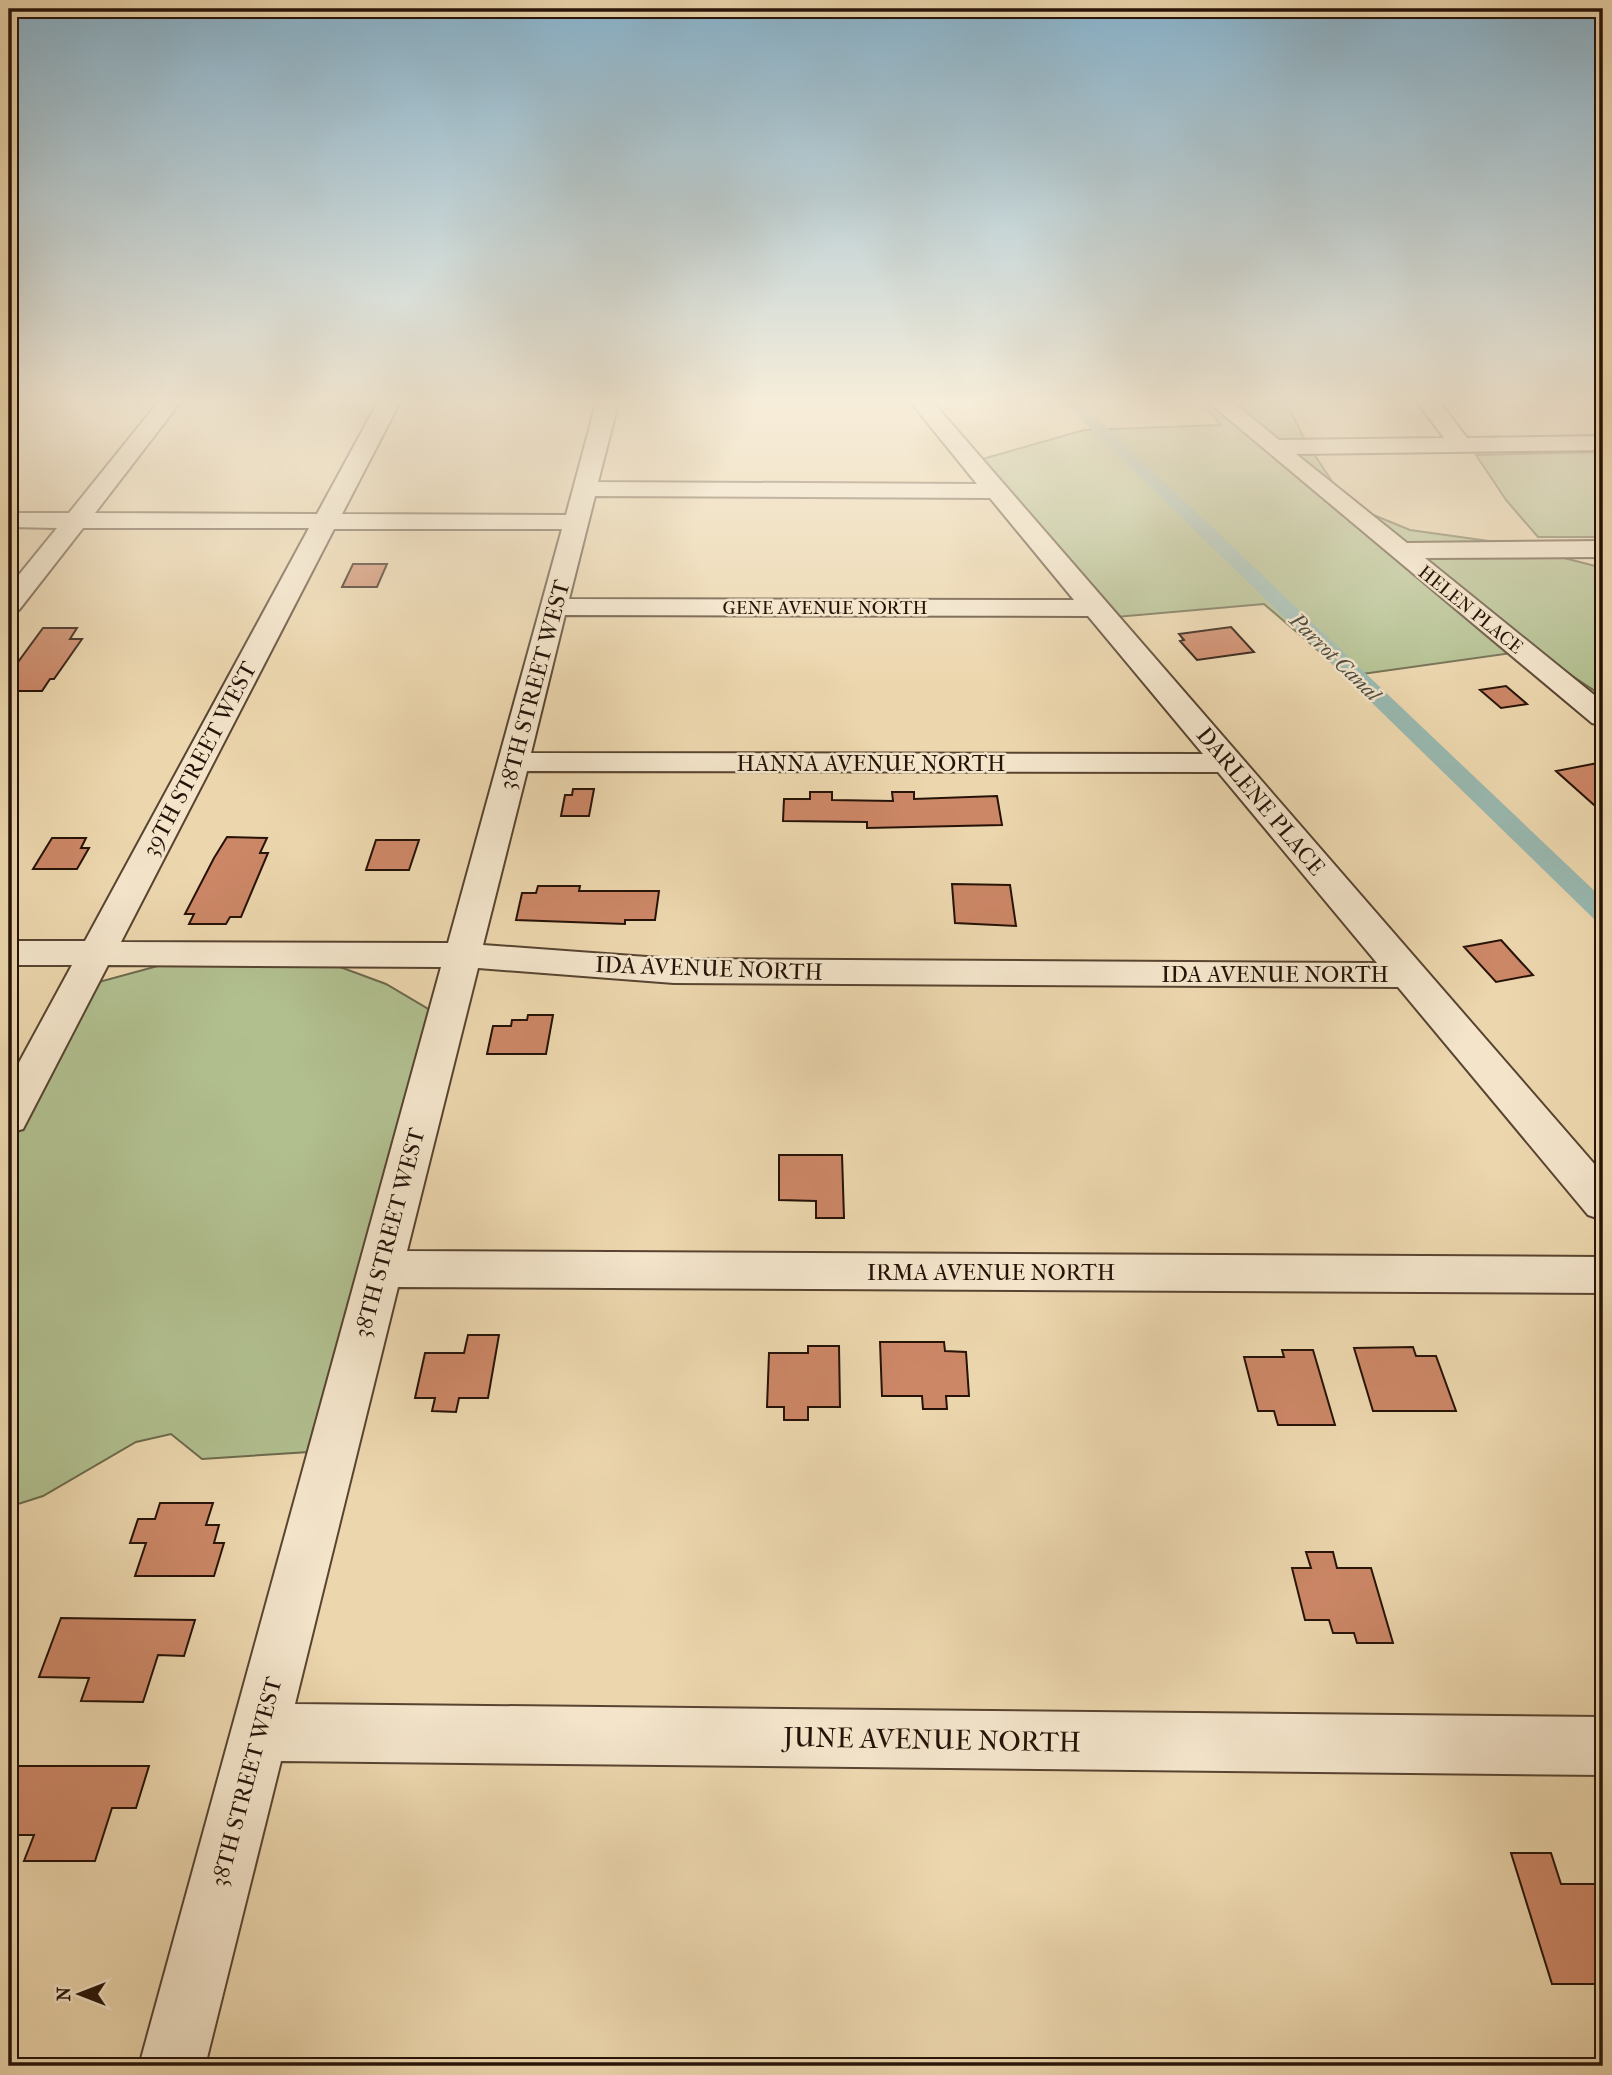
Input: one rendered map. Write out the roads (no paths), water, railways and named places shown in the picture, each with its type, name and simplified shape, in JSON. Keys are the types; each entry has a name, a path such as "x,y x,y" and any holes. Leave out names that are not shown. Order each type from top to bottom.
{"street":[{"path":"9,604 95,497"},
{"name":"39TH STREET WEST","path":"9,1118 338,497"},
{"name":"38TH STREET WEST","path":"172,2066 583,497"},
{"path":"9,520 325,521 581,505 823,497"},
{"name":"DARLENE PLACE","path":"1001,497 1603,1203"},
{"name":"HELEN PLACE","path":"1334,497 1603,717"},
{"path":"1400,551 1603,549"},
{"name":"GENE AVENUE NORTH","path":"555,607 1095,608"},
{"path":"1565,686 1603,686"},
{"name":"HANNA AVENUE NORTH","path":"514,762 1229,763"},
{"name":"IDA AVENUE NORTH","path":"9,953 463,955 674,971 1409,975"},
{"name":"IRMA AVENUE NORTH","path":"380,1269 1603,1275"},
{"name":"JUNE AVENUE NORTH","path":"260,1732 1603,1746"}],"waterway":[{"name":"Parrot Canal","path":"1169,497 1603,913"}]}
